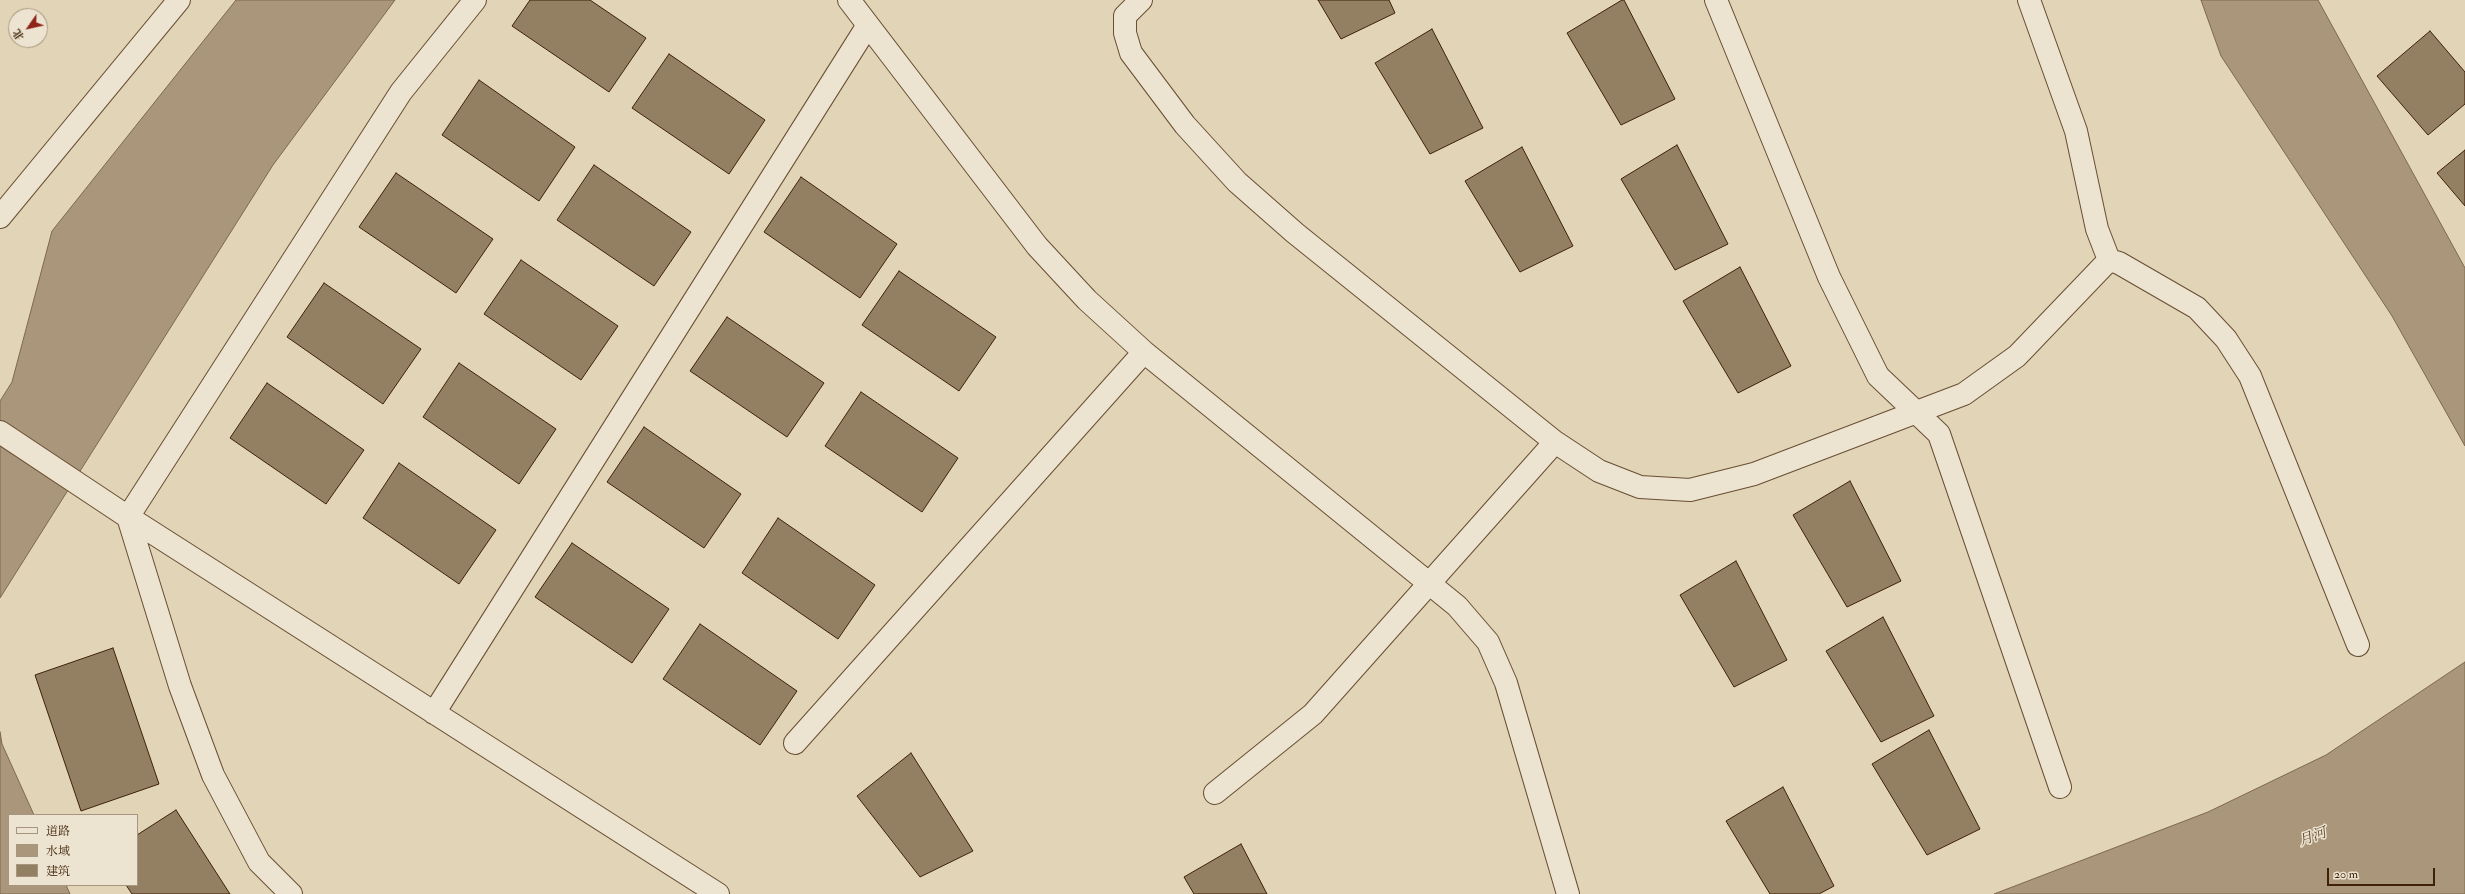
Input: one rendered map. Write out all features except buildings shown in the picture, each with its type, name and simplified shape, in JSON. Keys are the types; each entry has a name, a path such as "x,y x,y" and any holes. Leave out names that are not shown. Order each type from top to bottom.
{"street":[{"path":"0,217 179,0"},
{"path":"291,894 259,862 213,775 180,686 128,517 402,92 475,0"},
{"path":"849,0 1037,246 1087,300 1144,352 1457,606 1488,642 1506,683 1568,894"},
{"path":"1141,0 1125,16 1125,33 1130,53 1185,125 1237,182 1295,234 1555,442 1599,471 1640,488 1690,490 1754,474 1964,394 2017,356 2109,260"},
{"path":"1716,0 1830,277 1878,376 1939,434 2060,787"},
{"path":"2029,0 2076,131 2097,229 2109,260"},
{"path":"434,713 868,25"},
{"path":"2109,260 2119,263 2197,308 2226,339 2250,376 2358,645"},
{"path":"795,743 1144,352"},
{"path":"0,432 128,517 718,894"},
{"path":"1215,793 1313,714 1555,442"}],"water":[{"path":"236,0 395,0 273,165 0,598 0,401 12,382 52,231"},
{"path":"2201,0 2318,0 2465,268 2465,446 2392,316 2221,56"},
{"name":"月河","path":"2465,662 2465,894 1994,894 2208,812 2326,755"},
{"path":"0,732 2,744 34,814 8,814 8,886 66,886 70,894 0,894"}]}
